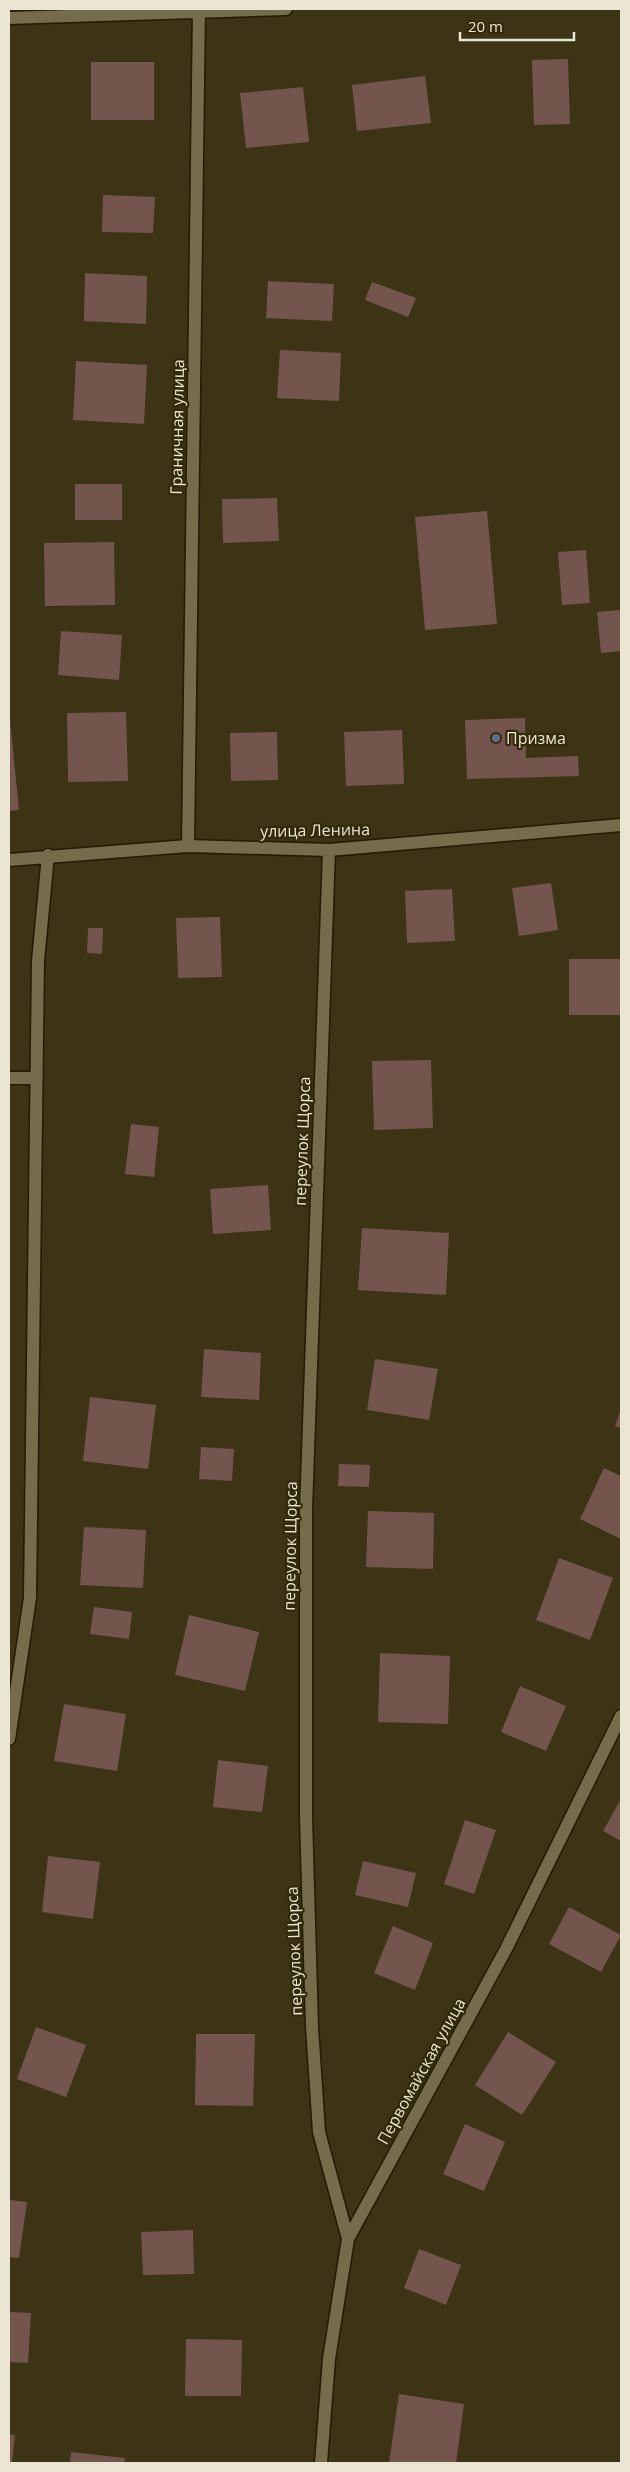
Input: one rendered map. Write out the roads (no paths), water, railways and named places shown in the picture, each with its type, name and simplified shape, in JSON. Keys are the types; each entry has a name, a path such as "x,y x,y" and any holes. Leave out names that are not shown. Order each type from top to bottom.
{"street":[{"path":"9,18 286,9"},
{"name":"Граничная улица","path":"188,846 200,11"},
{"name":"улица Ленина","path":"9,860 188,846 329,850 621,825"},
{"name":"переулок Щорса","path":"329,850 306,1510 306,1816 312,2027 319,2132 348,2239"},
{"path":"9,1739 30,1598 38,960 48,856"},
{"path":"9,1078 37,1078"},
{"name":"Первомайская улица","path":"321,2463 329,2359 348,2239 506,1949 621,1716"}],"place":[{"name":"Призма","path":"496,738"}]}
